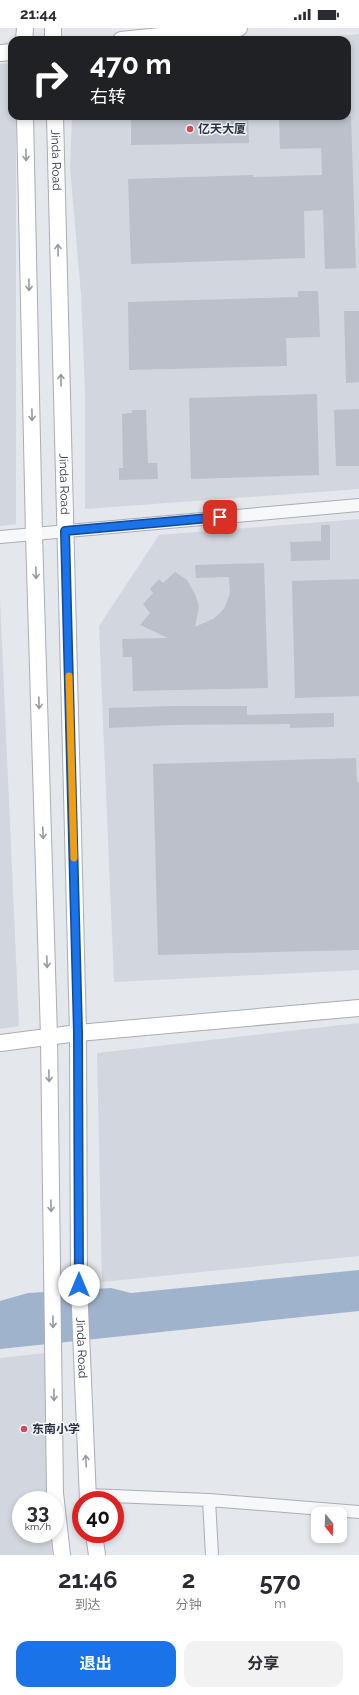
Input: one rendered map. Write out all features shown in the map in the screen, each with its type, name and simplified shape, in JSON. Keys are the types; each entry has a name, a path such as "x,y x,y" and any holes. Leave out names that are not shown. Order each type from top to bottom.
{"street":[{"path":"161,36 240,28"},
{"path":"25,120 34,534 49,1037 55,1494 62,1555"},
{"name":"Jinda Road","path":"54,120 78,1033 79,1285 88,1491"},
{"path":"0,537 359,505"},
{"path":"0,1043 78,1033 359,1008"},
{"path":"124,1499 209,1500 359,1512"},
{"path":"209,1500 212,1555"},
{"path":"87,1555 88,1543"},
{"path":"95,1543 97,1555"}],"shaded area":[{"path":"359,34 359,489 85,509 85,391 81,295 70,167 72,120 351,120 351,36 338,36"},
{"path":"8,63 8,120 16,120 16,524 0,526 0,64"},
{"path":"359,519 359,970 114,982 99,626 159,535"},
{"path":"0,599 19,1026 0,1029"},
{"path":"359,1023 359,1256 102,1282 97,1053"},
{"name":"东南小学","path":"45,1353 50,1491 12,1491 12,1543 51,1543 52,1555 0,1555 0,1358"}],"water":[{"path":"359,1270 359,1311 0,1349 0,1301 28,1293 111,1288 131,1293"}],"building":[{"path":"351,116 356,268 325,269 323,210 304,211 305,258 131,264 128,179 253,175 253,177 322,175 321,148 280,149 279,120 351,120"},
{"name":"亿天大厦","path":"131,120 248,120 249,143 131,145"},
{"path":"298,291 318,291 320,337 286,338 287,366 129,370 128,302 298,297"},
{"path":"344,311 359,311 359,382 346,383"},
{"path":"317,394 319,475 191,479 189,398"},
{"path":"359,409 359,466 336,466 334,410"},
{"path":"132,410 146,410 148,463 157,463 158,479 119,480 119,468 123,468 122,414 132,413"},
{"path":"321,525 330,525 330,560 291,561 290,542 321,541"},
{"path":"264,563 268,688 133,691 132,657 123,657 122,639 168,638 140,625 150,613 143,604 153,593 150,589 159,579 163,583 175,572 187,580 195,594 199,606 195,627 213,619 219,614 225,607 230,593 229,577 196,578 195,565"},
{"path":"359,579 359,696 295,698 292,581"},
{"path":"247,706 247,715 334,713 334,727 290,728 290,724 173,725 109,728 109,708"},
{"path":"356,758 357,782 359,782 359,950 158,955 153,764"}],"slow traffic":[{"path":"69,676 74,858"}],"place":[{"name":"亿天大厦","path":"190,129"},
{"name":"东南小学","path":"24,1429"}],"route":[{"path":"79,1285 78,1033 65,531 220,517"}]}
